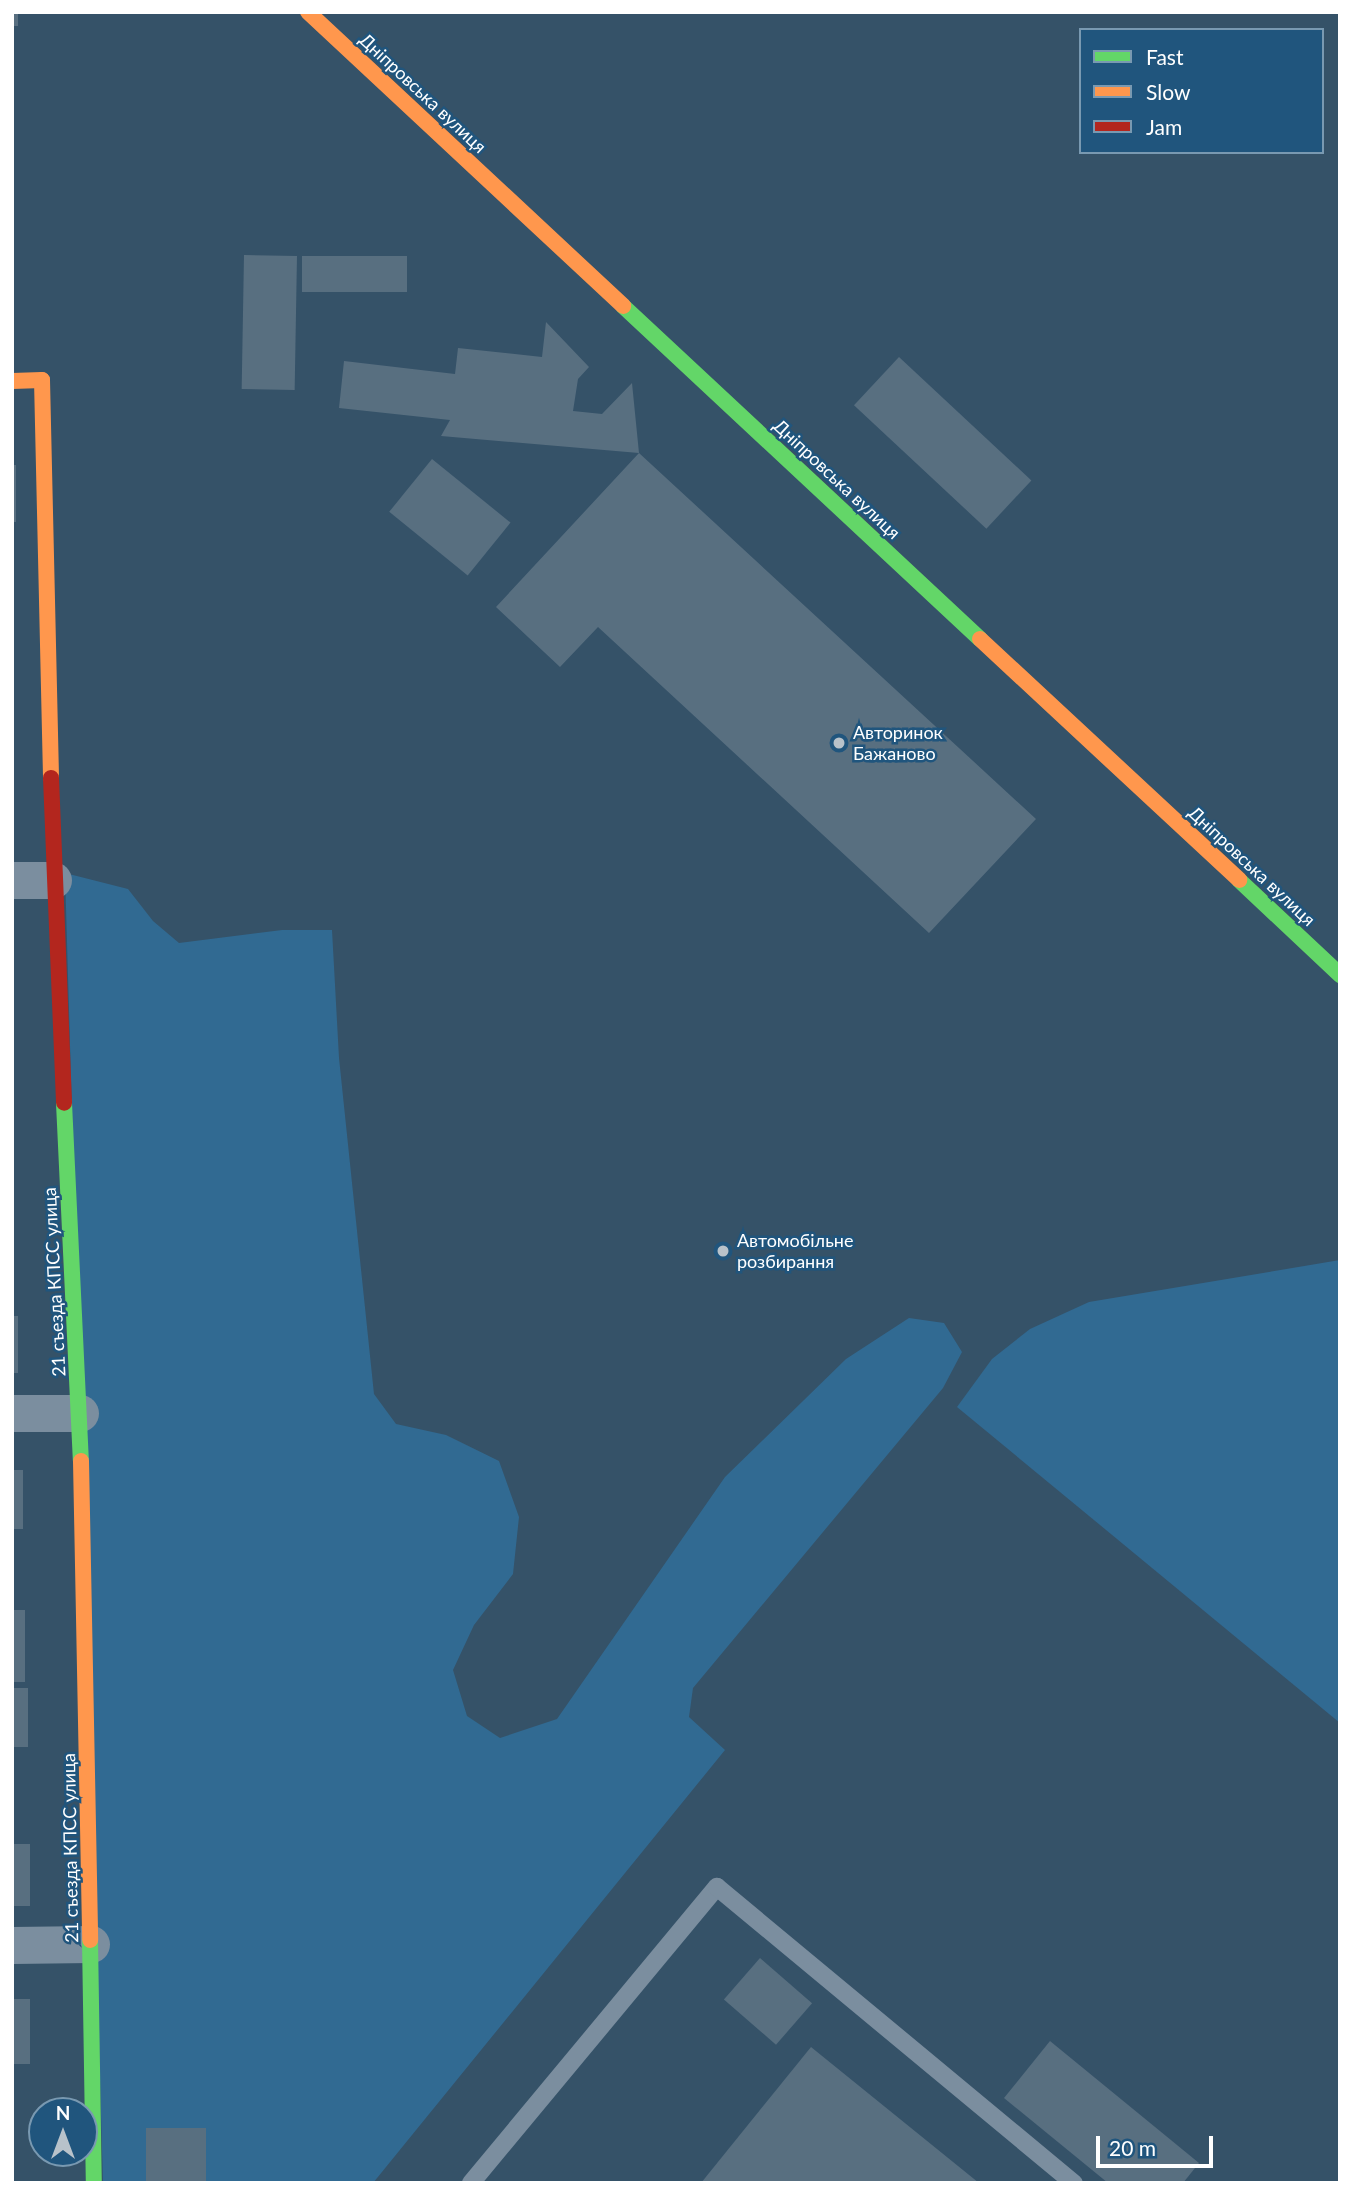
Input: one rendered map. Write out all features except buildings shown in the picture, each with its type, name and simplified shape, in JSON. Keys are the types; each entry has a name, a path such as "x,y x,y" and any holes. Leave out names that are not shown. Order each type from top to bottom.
{"street":[{"name":"Дніпровська вулиця","path":"308,12 1340,975"},
{"name":"21 съезда КПСС улица","path":"12,380 42,380 52,880 79,1413 94,2183"},
{"path":"12,880 52,880"},
{"path":"12,1413 79,1413"},
{"path":"12,1945 91,1944"}],"lane":[{"path":"471,2183 717,1887 1074,2183"}],"shaded area":[{"path":"65,873 128,889 153,921 179,943 282,930 332,930 339,1058 374,1394 396,1424 446,1435 499,1461 519,1517 513,1574 474,1625 453,1670 467,1716 500,1738 557,1719 725,1477 846,1359 909,1318 944,1323 962,1352 943,1388 693,1688 689,1717 725,1750 373,2183 103,2183"},
{"path":"1340,1260 1340,1723 957,1407 992,1359 1030,1329 1089,1302"}],"traffic: fast":[{"path":"623,306 980,639"},
{"path":"1239,880 1340,975"},
{"path":"64,1103 81,1461"},
{"path":"90,1940 94,2183"}],"traffic: slow":[{"path":"308,12 623,306"},
{"path":"12,381 42,380 51,778"},
{"path":"980,639 1239,880"},
{"path":"81,1461 90,1940"}],"traffic: jam":[{"path":"51,778 64,1103"}],"place":[{"name":"Авторинок Бажаново","path":"839,743"},
{"name":"Автомобільне розбирання","path":"723,1251"}]}
